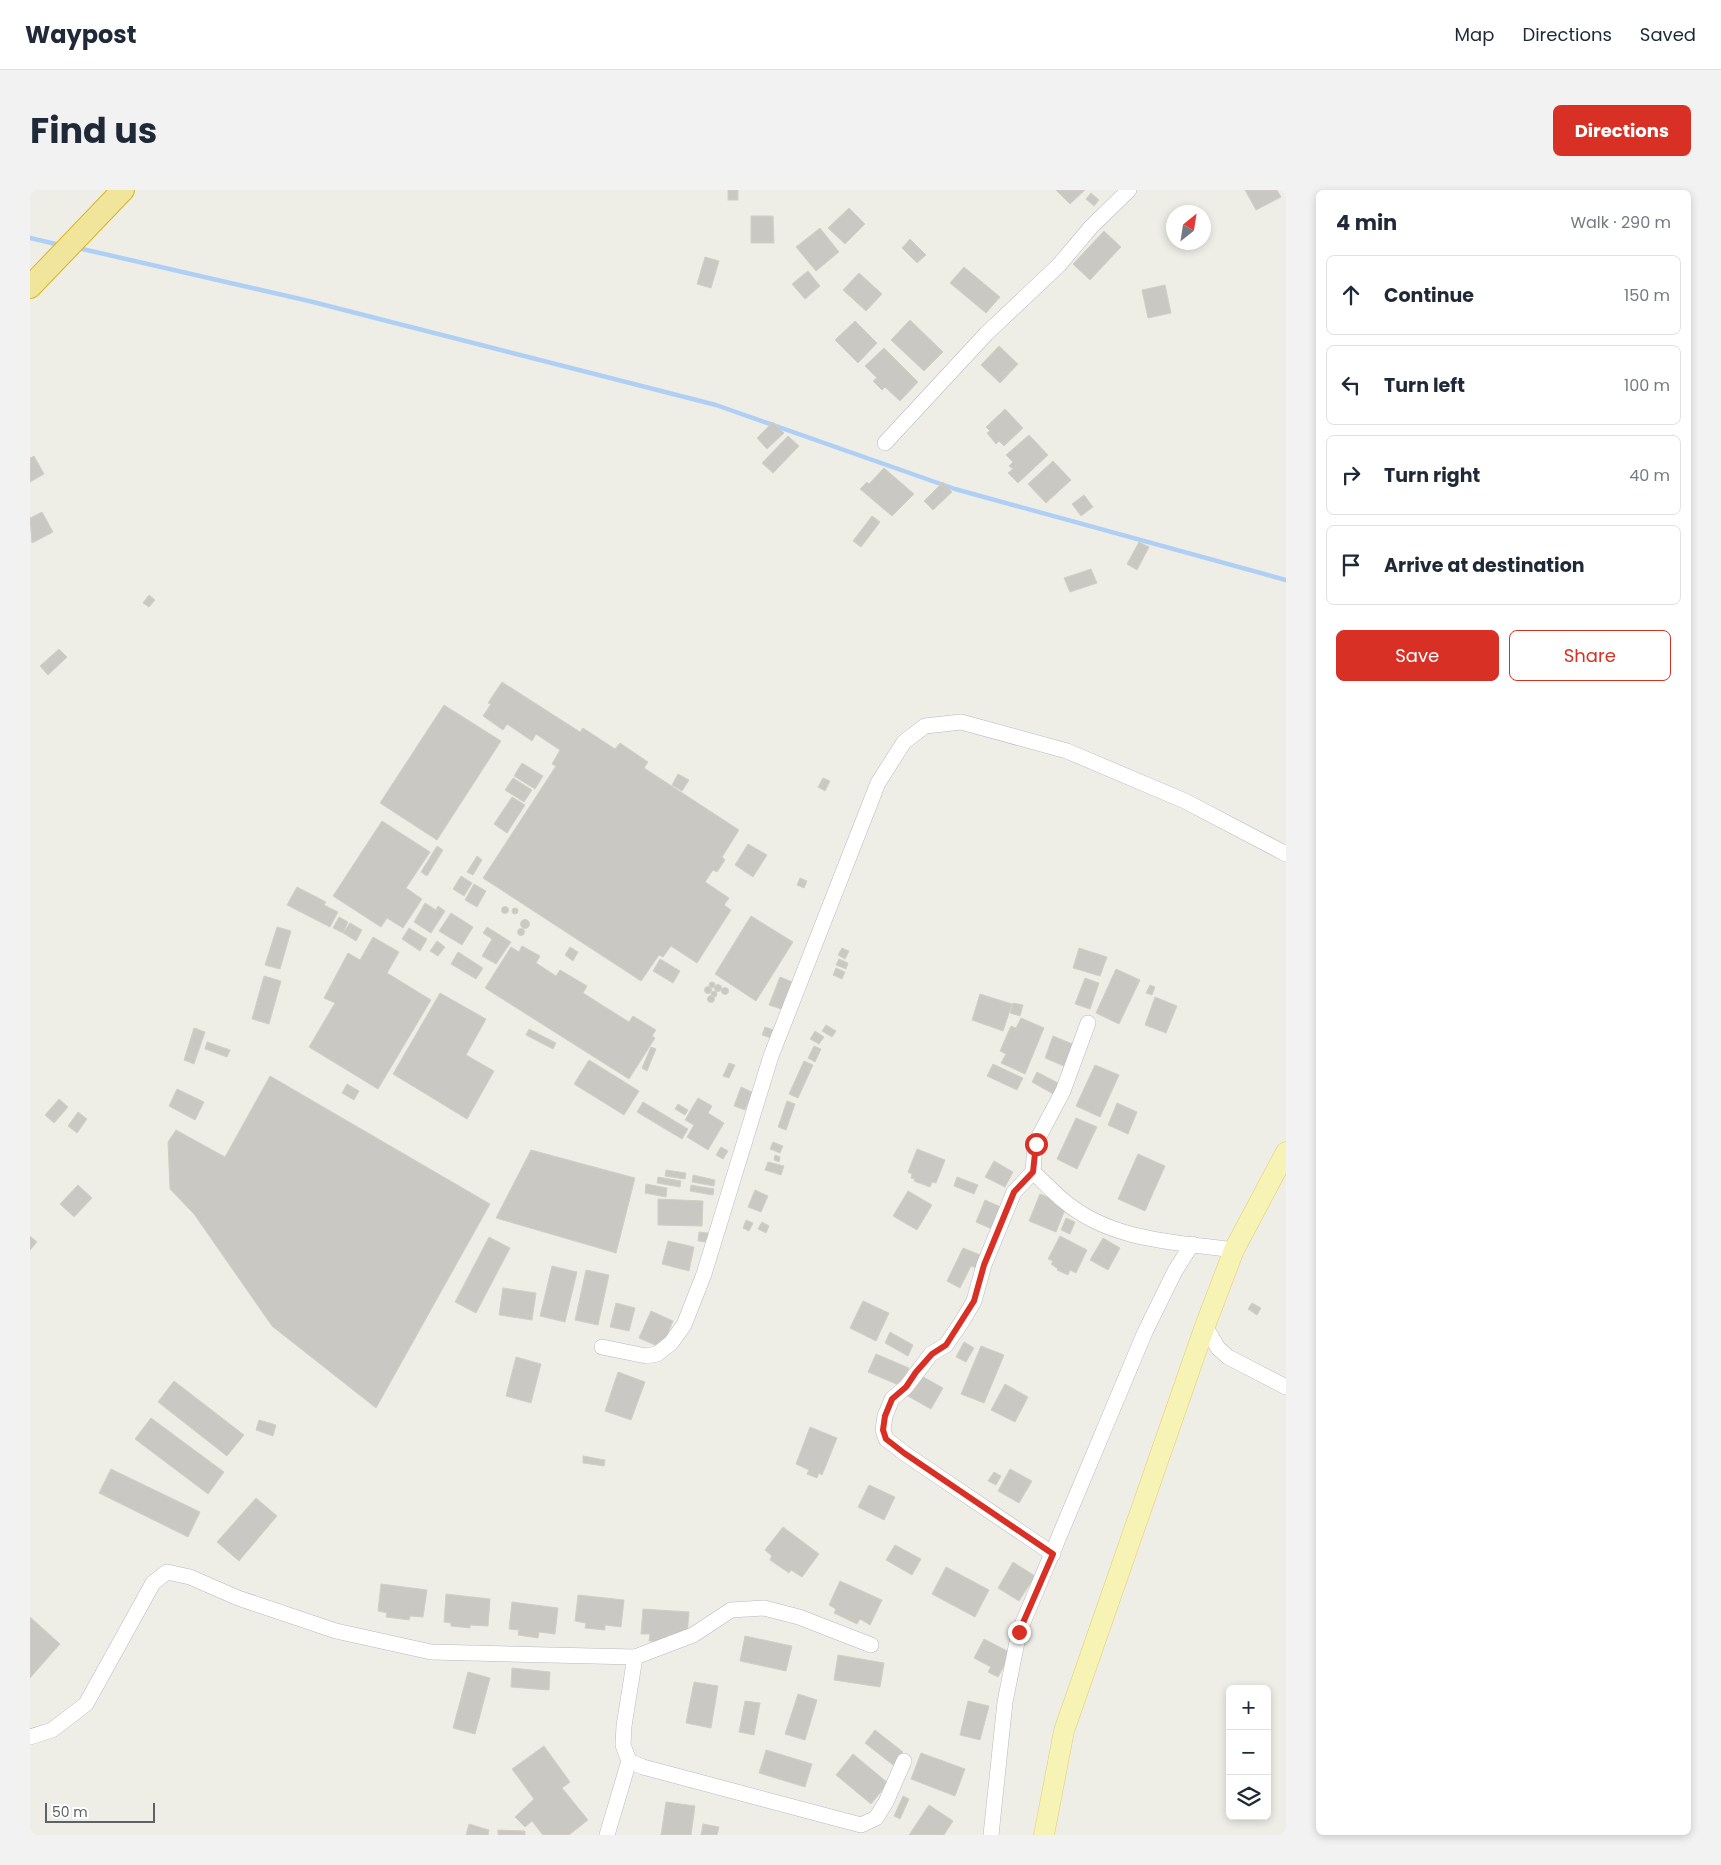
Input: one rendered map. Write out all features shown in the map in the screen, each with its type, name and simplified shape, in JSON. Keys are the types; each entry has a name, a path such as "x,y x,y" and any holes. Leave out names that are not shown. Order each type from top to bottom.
{"highway":[{"path":"30,287 123,190"}],"main road":[{"path":"1044,1835 1064,1731 1205,1326 1234,1250 1286,1152"}],"street":[{"path":"885,443 986,334 1059,265 1090,227 1129,190"},
{"path":"602,1347 646,1356 657,1354 671,1343 684,1325 704,1274 771,1056 878,783 904,742 926,726 961,722 1067,751 1185,801 1286,854"},
{"path":"1053,1554 904,1453 886,1439 883,1430 885,1416 892,1399 906,1387 932,1354 946,1345 974,1301 984,1265 1014,1192 1033,1172 1036,1144 1063,1091 1088,1023"},
{"path":"1033,1172 1065,1202 1104,1225 1136,1236 1234,1250"},
{"path":"991,1835 1005,1702 1019,1632 1145,1332 1175,1272 1192,1244"},
{"path":"1205,1326 1218,1348 1228,1357 1286,1387"},
{"path":"30,1737 52,1730 86,1704 153,1583 167,1572 190,1577 238,1598 336,1631 431,1652 635,1657 693,1635 731,1610 764,1608 799,1617 871,1645"},
{"path":"606,1835 629,1761 623,1745 624,1726 635,1657"},
{"path":"629,1761 643,1767 861,1825 876,1818 886,1802 904,1761"}],"building":[{"path":"728,190 738,190 738,200 728,200"},
{"path":"1056,190 1085,190 1070,204"},
{"path":"1245,190 1277,190 1281,197 1256,210"},
{"path":"1091,193 1099,200 1094,206 1086,199"},
{"path":"849,208 865,224 845,244 828,228"},
{"path":"751,216 773,216 774,243 751,243"},
{"path":"820,228 839,252 816,271 796,247"},
{"path":"1104,231 1121,247 1090,280 1073,264"},
{"path":"910,239 926,255 917,263 902,248"},
{"path":"705,257 719,261 711,288 697,284"},
{"path":"964,267 1000,297 986,313 950,283"},
{"path":"808,271 820,286 805,299 792,284"},
{"path":"859,273 882,294 866,311 843,290"},
{"path":"1165,285 1171,313 1148,318 1142,290"},
{"path":"910,320 943,352 924,371 891,340"},
{"path":"855,321 877,343 858,363 835,340"},
{"path":"999,346 1018,364 1000,383 981,365"},
{"path":"884,348 918,382 900,401 885,387 882,390 873,381 877,378 865,366"},
{"path":"1005,409 1023,428 1004,446 999,441 996,444 987,433 990,431 986,427"},
{"path":"773,422 784,433 767,449 757,438"},
{"path":"1029,435 1048,455 1018,483 1008,473 1013,469 1009,466 1013,462 1006,455"},
{"path":"788,436 799,446 773,473 762,463"},
{"path":"34,456 44,474 30,482 30,458"},
{"path":"1053,461 1071,480 1046,503 1028,484"},
{"path":"884,468 914,494 892,516 860,489 867,482 869,484"},
{"path":"943,482 952,492 933,510 924,501"},
{"path":"1084,495 1093,507 1081,516 1072,504"},
{"path":"42,512 53,532 32,543 30,518"},
{"path":"872,516 880,522 861,547 853,541"},
{"path":"1139,542 1149,547 1137,570 1127,564"},
{"path":"1091,569 1097,583 1070,592 1064,578"},
{"path":"149,595 155,600 149,607 143,603"},
{"path":"59,649 67,657 48,675 40,666"},
{"path":"502,682 580,732 583,728 615,749 620,743 648,762 644,768 739,830 722,857 725,860 717,872 713,870 705,882 729,898 724,905 731,910 697,963 671,946 663,957 659,955 641,981 483,878 556,766 552,764 560,750 536,734 532,741 507,724 503,730 483,716 491,704 488,703"},
{"path":"444,705 501,741 437,840 380,803"},
{"path":"522,763 543,776 535,789 514,776"},
{"path":"678,774 689,780 682,791 672,785"},
{"path":"513,778 532,790 524,802 505,790"},
{"path":"823,778 830,781 825,791 818,787"},
{"path":"512,797 525,805 507,833 494,824"},
{"path":"382,821 430,852 406,888 422,899 403,928 387,918 381,927 333,896"},
{"path":"748,844 767,855 753,877 735,865"},
{"path":"437,846 443,850 427,876 421,872"},
{"path":"477,856 482,860 473,875 467,872"},
{"path":"461,876 472,883 464,896 453,889"},
{"path":"800,878 807,881 804,888 797,885"},
{"path":"474,884 486,891 477,907 465,900"},
{"path":"297,887 326,902 324,905 338,912 330,927 287,905"},
{"path":"425,903 436,910 438,906 445,911 431,933 414,922"},
{"path":"505,906 509,910 505,914 501,910"},
{"path":"515,908 518,911 515,914 512,911"},
{"path":"451,913 473,927 462,945 439,931"},
{"path":"751,916 793,942 756,1001 715,974"},
{"path":"339,917 348,922 343,933 333,928"},
{"path":"525,920 529,924 525,928 521,924"},
{"path":"350,923 362,930 356,941 343,933"},
{"path":"277,927 291,931 280,969 265,965"},
{"path":"487,927 511,942 496,964 482,956 492,939 483,933"},
{"path":"409,928 427,939 420,951 402,939"},
{"path":"521,929 524,932 521,935 518,932"},
{"path":"373,937 399,952 387,973 431,1000 378,1089 309,1047 335,1003 324,998 348,953 360,960"},
{"path":"437,941 445,947 438,956 430,951"},
{"path":"522,946 540,956 536,963 556,976 560,970 587,986 583,993 629,1022 633,1016 656,1030 652,1036 655,1038 629,1079 485,988 511,947 519,952"},
{"path":"570,947 578,952 573,961 565,955"},
{"path":"842,948 849,951 845,959 838,955"},
{"path":"1079,948 1107,957 1100,976 1073,968"},
{"path":"458,952 483,968 476,979 451,964"},
{"path":"660,959 680,971 673,983 653,971"},
{"path":"839,959 848,963 846,969 836,965"},
{"path":"836,968 845,972 842,979 833,975"},
{"path":"1116,969 1140,980 1119,1024 1096,1013"},
{"path":"264,976 281,981 269,1024 252,1019"},
{"path":"780,977 795,983 784,1010 769,1005"},
{"path":"1085,978 1099,983 1090,1009 1075,1004"},
{"path":"712,982 715,985 712,988 709,985"},
{"path":"718,985 721,988 718,991 715,988"},
{"path":"1150,985 1155,987 1152,995 1146,993"},
{"path":"708,987 711,990 708,993 705,990"},
{"path":"725,988 728,991 725,994 722,991"},
{"path":"714,991 717,994 714,997 711,994"},
{"path":"440,993 486,1019 466,1055 494,1071 467,1119 393,1074"},
{"path":"980,994 1012,1004 1003,1031 972,1020"},
{"path":"711,996 714,999 711,1002 708,999"},
{"path":"1155,997 1177,1006 1166,1033 1145,1025"},
{"path":"1013,1003 1023,1005 1020,1016 1010,1013"},
{"path":"1021,1018 1044,1028 1025,1074 1001,1063 1006,1054 1000,1051 1011,1026 1016,1028"},
{"path":"826,1025 836,1031 832,1037 822,1031"},
{"path":"765,1027 774,1030 771,1038 762,1035"},
{"path":"194,1028 205,1032 194,1064 184,1060"},
{"path":"529,1029 556,1043 553,1049 526,1035"},
{"path":"815,1031 824,1037 819,1044 810,1039"},
{"path":"1053,1036 1075,1045 1066,1067 1045,1058"},
{"path":"207,1042 230,1050 227,1057 205,1049"},
{"path":"814,1046 821,1049 815,1062 808,1058"},
{"path":"651,1047 656,1049 647,1071 642,1068"},
{"path":"589,1060 639,1091 624,1115 574,1084"},
{"path":"804,1061 813,1065 798,1098 789,1094"},
{"path":"729,1063 735,1065 729,1078 723,1076"},
{"path":"993,1064 1023,1078 1017,1090 987,1076"},
{"path":"1095,1065 1119,1075 1100,1117 1076,1106"},
{"path":"1037,1072 1060,1084 1055,1095 1032,1082"},
{"path":"270,1076 490,1204 376,1408 272,1326 194,1214 170,1189 168,1142 176,1130 225,1157"},
{"path":"347,1084 359,1091 354,1100 342,1093"},
{"path":"741,1087 752,1092 745,1110 734,1106"},
{"path":"177,1089 204,1102 195,1120 169,1106"},
{"path":"698,1098 712,1106 708,1113 724,1123 708,1150 687,1137 694,1125 685,1120"},
{"path":"59,1099 68,1107 54,1123 45,1115"},
{"path":"787,1101 795,1104 786,1130 778,1127"},
{"path":"643,1102 688,1129 682,1139 637,1112"},
{"path":"1117,1103 1137,1112 1128,1134 1108,1125"},
{"path":"678,1104 688,1110 685,1115 675,1109"},
{"path":"78,1112 87,1119 77,1133 68,1126"},
{"path":"1076,1118 1097,1127 1077,1169 1057,1159"},
{"path":"773,1142 783,1146 780,1153 770,1149"},
{"path":"721,1147 728,1151 723,1159 716,1155"},
{"path":"917,1149 945,1160 936,1183 932,1182 930,1187 914,1181 915,1179 911,1178 912,1174 908,1172"},
{"path":"531,1150 635,1178 616,1253 496,1218"},
{"path":"1138,1154 1165,1166 1145,1211 1118,1199"},
{"path":"775,1155 780,1157 779,1162 774,1160"},
{"path":"994,1161 1013,1172 1005,1187 985,1177"},
{"path":"768,1162 784,1166 781,1175 765,1170"},
{"path":"666,1170 686,1173 685,1179 665,1176"},
{"path":"693,1175 715,1180 714,1186 692,1182"},
{"path":"658,1177 681,1181 680,1187 657,1183"},
{"path":"957,1177 978,1185 974,1194 954,1186"},
{"path":"646,1184 667,1188 666,1197 645,1193"},
{"path":"78,1185 92,1198 74,1217 60,1204"},
{"path":"691,1185 714,1189 713,1195 690,1191"},
{"path":"755,1190 768,1196 761,1212 748,1207"},
{"path":"908,1191 932,1205 917,1230 893,1216"},
{"path":"1040,1194 1067,1205 1056,1232 1029,1221"},
{"path":"658,1199 703,1201 702,1226 658,1225"},
{"path":"985,1200 1012,1212 1003,1234 976,1222"},
{"path":"1066,1218 1075,1222 1070,1234 1061,1230"},
{"path":"746,1220 753,1223 749,1231 743,1228"},
{"path":"762,1222 769,1226 766,1233 758,1229"},
{"path":"699,1232 716,1234 715,1243 698,1241"},
{"path":"30,1236 37,1242 30,1250"},
{"path":"1060,1236 1087,1250 1076,1273 1070,1270 1068,1275 1057,1270 1051,1264 1053,1261 1048,1259"},
{"path":"489,1237 510,1248 476,1313 455,1302"},
{"path":"1103,1238 1120,1248 1108,1270 1090,1260"},
{"path":"668,1241 694,1247 689,1271 662,1264"},
{"path":"963,1248 988,1258 983,1271 971,1266 960,1288 947,1281"},
{"path":"552,1266 577,1272 565,1322 540,1316"},
{"path":"586,1270 609,1275 598,1325 575,1320"},
{"path":"503,1288 536,1293 532,1320 499,1315"},
{"path":"863,1301 889,1313 876,1341 850,1328"},
{"path":"616,1303 635,1308 629,1331 610,1327"},
{"path":"1252,1303 1261,1308 1257,1315 1248,1309"},
{"path":"651,1311 673,1321 662,1348 639,1338"},
{"path":"890,1332 913,1345 908,1356 885,1343"},
{"path":"964,1342 974,1348 966,1362 956,1357"},
{"path":"981,1346 1004,1355 984,1403 961,1394"},
{"path":"876,1354 909,1368 901,1386 868,1372"},
{"path":"516,1357 541,1364 531,1403 506,1396"},
{"path":"618,1372 645,1382 631,1420 605,1411"},
{"path":"918,1374 943,1388 931,1409 906,1395"},
{"path":"174,1381 244,1435 227,1456 158,1402"},
{"path":"1005,1384 1028,1397 1015,1422 991,1410"},
{"path":"151,1418 224,1472 208,1494 135,1439"},
{"path":"259,1420 276,1425 273,1436 256,1430"},
{"path":"810,1427 837,1438 822,1475 819,1473 817,1478 807,1474 809,1470 796,1464"},
{"path":"583,1456 605,1460 604,1466 583,1463"},
{"path":"111,1469 200,1512 188,1537 99,1493"},
{"path":"1010,1469 1032,1481 1019,1503 998,1491"},
{"path":"994,1472 1001,1476 996,1485 988,1481"},
{"path":"869,1485 895,1497 884,1520 858,1507"},
{"path":"256,1498 277,1516 239,1561 217,1542"},
{"path":"783,1527 819,1554 802,1577 791,1570 789,1573 770,1560 772,1556 765,1550"},
{"path":"895,1545 921,1559 912,1575 886,1560"},
{"path":"1013,1562 1035,1576 1019,1601 998,1588"},
{"path":"946,1567 989,1590 975,1617 932,1594"},
{"path":"840,1581 882,1600 870,1625 860,1619 857,1624 834,1613 836,1609 829,1605"},
{"path":"381,1584 427,1590 423,1617 410,1616 409,1620 386,1617 387,1613 378,1611"},
{"path":"446,1594 490,1599 488,1626 470,1625 470,1628 451,1626 451,1623 444,1622"},
{"path":"578,1595 624,1600 621,1627 605,1625 605,1630 585,1628 586,1623 575,1621"},
{"path":"512,1602 558,1608 555,1634 539,1632 538,1638 518,1635 519,1630 509,1629"},
{"path":"643,1609 689,1612 687,1636 668,1635 668,1642 649,1641 650,1634 641,1634"},
{"path":"30,1617 60,1644 30,1678"},
{"path":"745,1636 792,1646 786,1671 740,1661"},
{"path":"984,1639 1011,1653 998,1677 988,1672 991,1667 974,1658"},
{"path":"838,1655 884,1663 880,1687 834,1680"},
{"path":"512,1668 550,1672 549,1690 511,1687"},
{"path":"468,1672 490,1678 475,1734 453,1728"},
{"path":"694,1682 718,1686 711,1728 686,1723"},
{"path":"798,1694 817,1700 805,1740 785,1734"},
{"path":"745,1701 760,1703 754,1735 739,1732"},
{"path":"968,1701 989,1706 980,1740 960,1735"},
{"path":"875,1730 903,1752 893,1765 865,1743"},
{"path":"544,1746 570,1782 562,1788 588,1820 569,1835 543,1835 532,1821 525,1827 515,1817 534,1799 512,1769"},
{"path":"766,1750 812,1764 805,1787 759,1773"},
{"path":"921,1753 965,1769 955,1796 911,1779"},
{"path":"853,1754 888,1783 871,1804 836,1775"},
{"path":"903,1796 909,1799 900,1819 894,1816"},
{"path":"666,1802 695,1806 691,1835 661,1835"},
{"path":"929,1805 953,1821 944,1835 909,1835"},
{"path":"469,1824 489,1830 488,1835 466,1835"},
{"path":"703,1824 719,1827 717,1835 701,1835"},
{"path":"498,1830 525,1831 525,1835 498,1835"}],"waterway":[{"path":"30,238 60,245"},
{"path":"78,248 309,301 716,405 955,489 1286,580"}],"route":[{"path":"1019,1632 1053,1554 904,1453 886,1439 883,1430 885,1416 892,1399 906,1387 932,1354 946,1345 974,1301 984,1265 1006,1209 1014,1192 1033,1172 1036,1144"}]}
